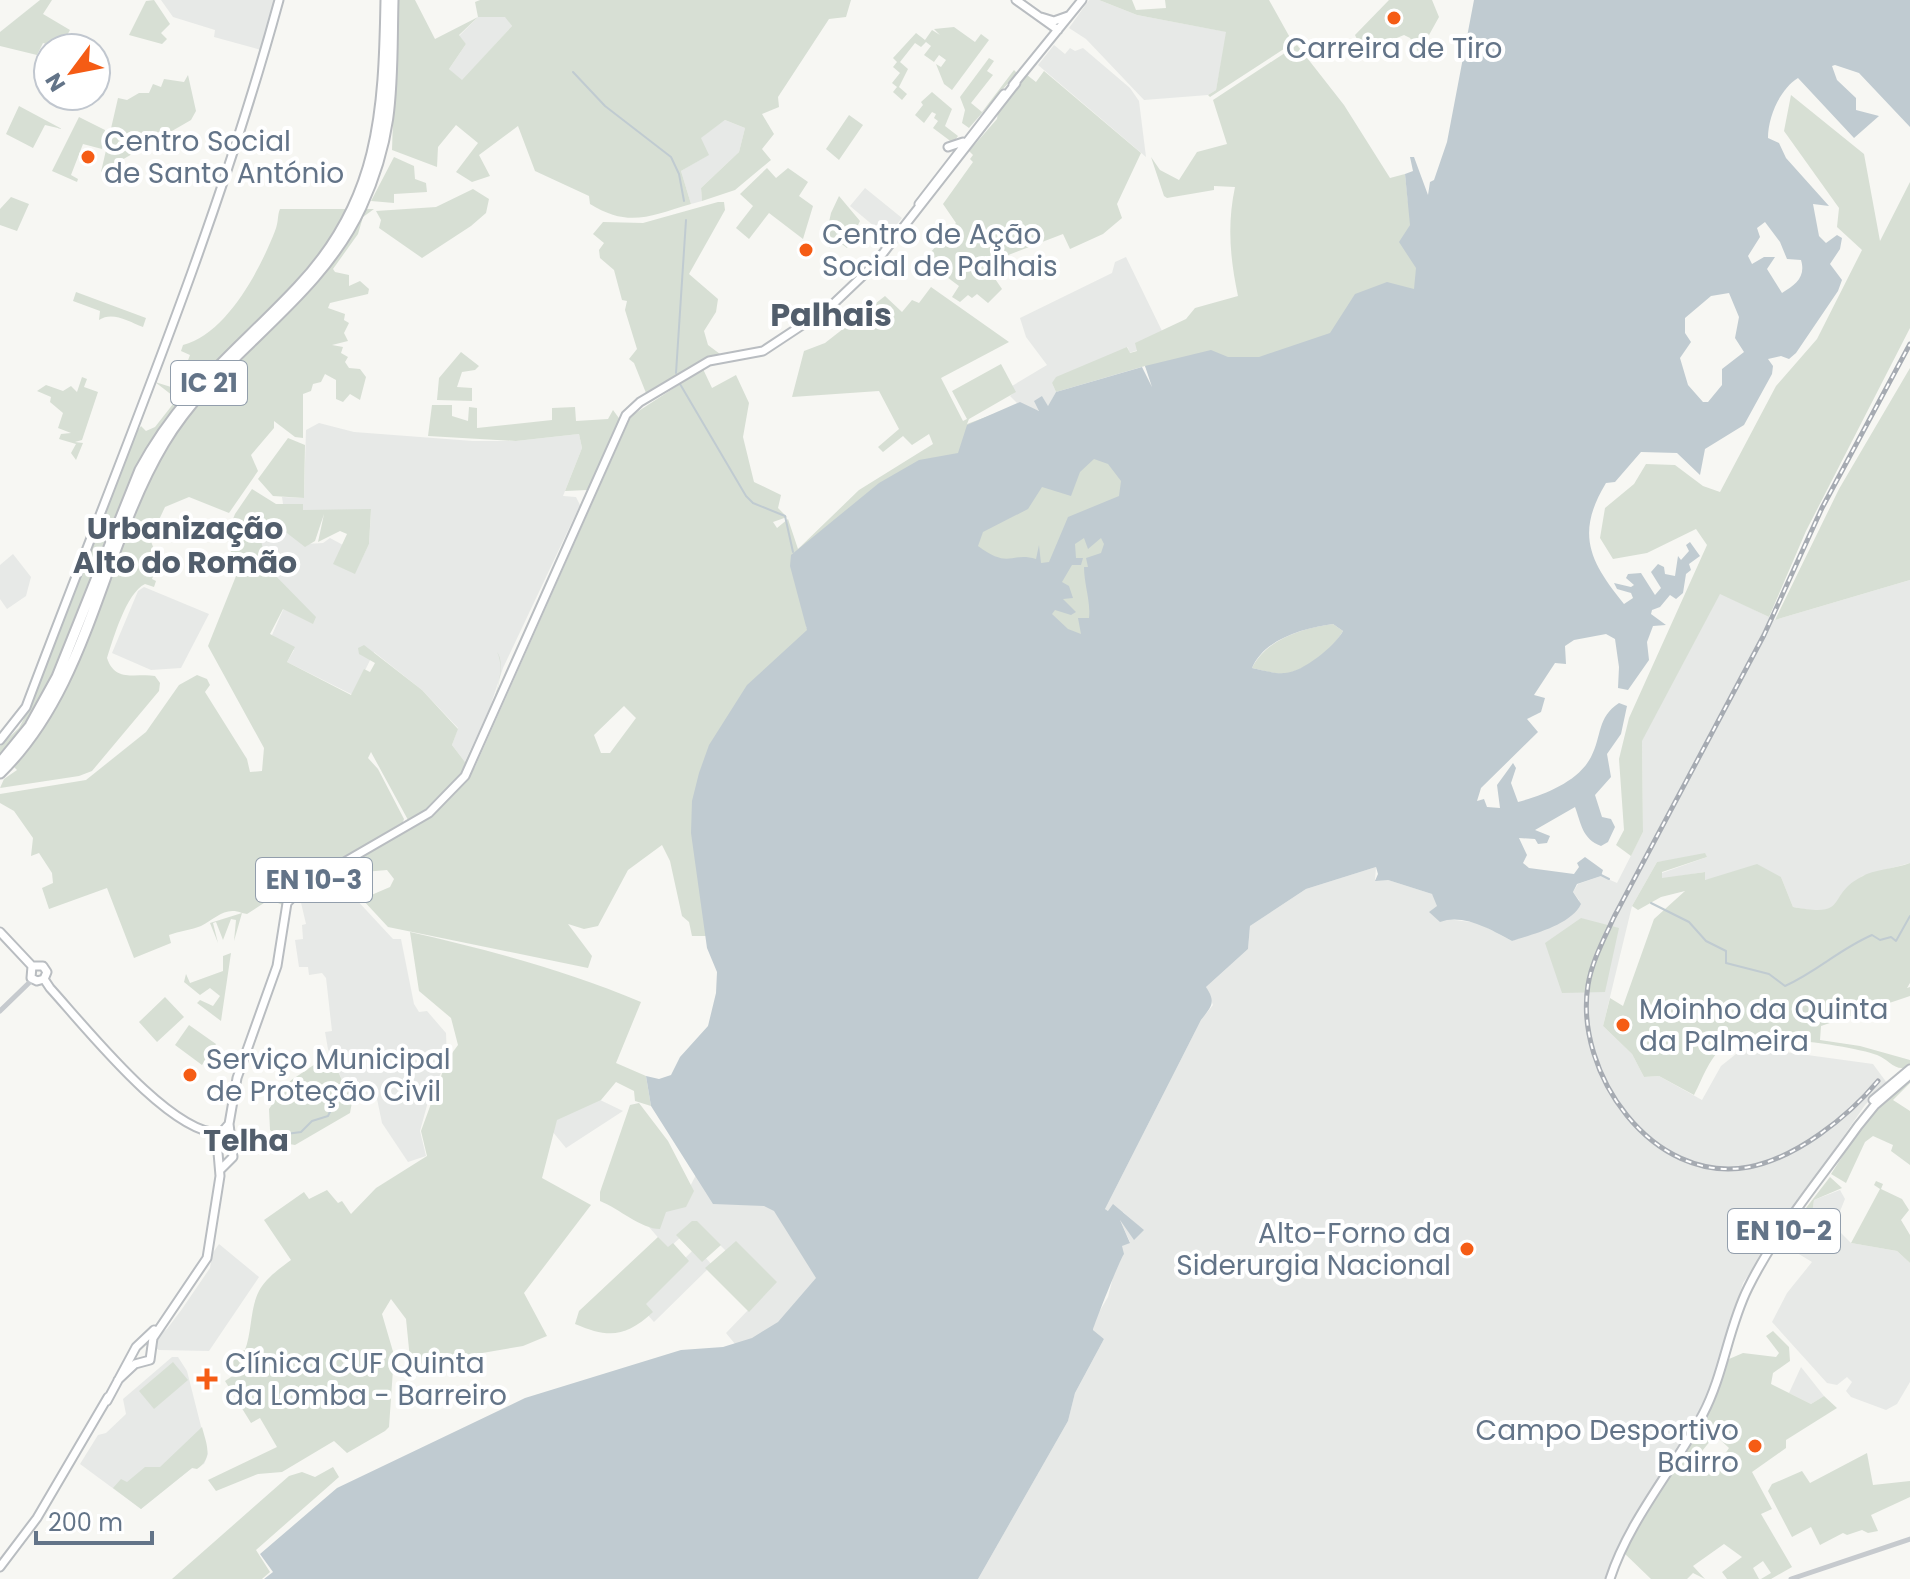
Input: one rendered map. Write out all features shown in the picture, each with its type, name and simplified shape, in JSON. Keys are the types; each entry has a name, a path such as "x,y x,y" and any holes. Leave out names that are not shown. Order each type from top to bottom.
{"highway":[{"name":"IC 21","path":"0,763 30,726 57,677 134,483 153,445 207,374 320,262 352,211 374,153 380,119 385,86 386,0"},
{"name":"IC 21","path":"0,773 30,738 58,695 144,481 171,432 211,381 318,276 361,207 389,124 395,65 393,0"}],"main road":[{"path":"0,740 26,707 189,282 248,113 279,0"},
{"path":"1016,0 1058,30"},
{"name":"EN 10-3","path":"118,1380 141,1362 150,1360 151,1348 165,1320 207,1258 224,1160 223,1136 229,1124 237,1078 277,966 287,903 303,886 429,813 465,776 626,415 640,402 709,361 763,351 817,317 865,275 1082,0"},
{"path":"1043,19 1057,20 1070,15"},
{"path":"1043,19 1048,44"},
{"name":"EN 10-3","path":"912,217 968,138 1016,83"},
{"path":"948,165 947,148 968,138"},
{"path":"0,932 32,966"},
{"path":"32,966 39,964 45,968 44,979 146,1091 177,1116 223,1136"},
{"path":"32,966 29,974 33,979 44,979"},
{"name":"EN 10-2","path":"1610,1579 1623,1549 1705,1411 1748,1289 1858,1126 1910,1072"},
{"name":"EN 10-3","path":"223,1136 233,1154 224,1160"},
{"name":"EN 10-3","path":"0,1567 43,1506 134,1353 165,1320"},
{"path":"141,1344 151,1348"},
{"path":"134,1353 141,1362"}],"street":[{"path":"0,1011 33,979"},
{"path":"1791,1579 1910,1539"}],"shaded area":[{"path":"40,0 52,0 43,14 70,30 32,32 32,54 0,46 0,32"},
{"path":"154,0 170,24 161,33 167,39 162,44 129,35 146,1"},
{"path":"161,0 275,0 261,50 214,37 215,30 173,17"},
{"path":"397,0 415,0 435,39 478,17 475,2 480,0 851,0 846,17 829,19 778,97 779,107 762,114 774,134 762,149 771,160 735,190 702,201 701,188 739,152 745,128 725,120 701,138 709,155 681,171 691,204 640,218 616,216 604,211 590,204 589,196 535,171 518,126 479,155 490,176 472,182 456,172 478,143 456,125 438,147 437,167 392,150","holes":["478,17 505,17 512,26 462,80 449,69 466,44 459,35"]},
{"path":"1089,0 1099,0 1137,15 1227,32 1216,90 1208,95 1144,100 1086,39 1069,28"},
{"path":"1099,0 1132,0 1136,10 1166,8 1165,0 1269,0 1293,43 1210,97 1208,95 1216,90 1226,32 1137,15"},
{"path":"1389,0 1432,0 1439,17 1419,53 1410,38 1404,35 1363,52 1355,35"},
{"path":"1474,0 1910,0 1910,127 1859,73 1835,65 1832,66 1837,80 1856,98 1856,110 1879,116 1854,138 1798,78 1781,96 1770,121 1768,138 1779,143 1786,158 1829,206 1813,204 1819,236 1826,243 1837,235 1842,238 1840,249 1830,264 1842,280 1838,291 1796,353 1789,359 1781,356 1768,359 1773,366 1772,374 1744,425 1705,449 1700,475 1677,453 1641,452 1615,482 1606,483 1596,501 1589,533 1591,547 1602,575 1624,604 1633,598 1631,593 1617,589 1614,583 1631,587 1634,585 1626,578 1628,574 1641,573 1655,595 1661,588 1651,572 1658,564 1664,567 1665,574 1675,576 1678,556 1681,560 1689,551 1686,545 1690,542 1700,556 1689,564 1691,570 1686,574 1683,593 1676,599 1670,595 1660,607 1652,610 1651,614 1666,625 1653,626 1647,642 1649,660 1628,690 1618,688 1615,639 1606,634 1574,640 1565,646 1566,664 1555,663 1534,695 1545,698 1541,712 1527,719 1538,732 1481,788 1477,801 1484,799 1487,807 1500,808 1497,785 1513,763 1516,768 1511,783 1518,802 1559,786 1585,766 1612,708 1619,703 1627,706 1621,734 1607,754 1611,777 1595,795 1602,817 1611,819 1615,827 1608,842 1601,846 1590,839 1583,830 1575,807 1535,830 1550,836 1547,843 1538,844 1535,839 1519,838 1527,855 1523,863 1529,868 1574,874 1579,867 1577,863 1585,857 1603,870 1601,876 1577,884 1573,892 1581,904 1576,911 1551,928 1512,941 1468,921 1440,922 1429,912 1437,906 1432,894 1388,880 1375,881 1378,874 1376,867 1306,889 1250,926 1248,949 1206,987 1212,1000 1210,1007 1105,1209 1108,1211 1113,1204 1144,1230 1134,1240 1120,1220 1130,1243 1122,1246 1124,1254 1093,1330 1104,1339 1075,1393 1068,1421 978,1579 264,1579 273,1572 260,1554 337,1488 525,1398 681,1350 723,1347 752,1338 778,1322 816,1278 774,1211 764,1206 713,1204 651,1106 646,1076 659,1079 671,1075 680,1057 708,1026 716,993 717,972 707,948 691,833 692,801 709,745 747,685 807,630 790,566 791,555 879,483 919,460 958,453 967,425 1020,402 1039,411 1034,401 1042,396 1048,406 1056,392 1142,367 1152,387 1145,366 1211,350 1228,357 1259,357 1330,333 1355,294 1387,282 1414,289 1416,268 1399,242 1410,225 1405,174 1413,171 1410,157 1414,157 1428,195 1430,182 1434,180 1447,142","holes":["1765,222 1780,242 1787,259 1801,260 1799,280 1782,293 1767,269 1775,257 1764,257 1752,264 1748,256 1760,237 1757,228","1729,293 1739,317 1735,338 1744,352 1722,369 1722,385 1708,402 1703,402 1688,385 1680,358 1691,342 1685,333 1685,318 1711,296","1094,459 1108,464 1121,481 1119,496 1068,517 1049,562 1041,563 1039,545 1036,559 1004,559 978,546 983,532 1028,509 1042,487 1071,496 1080,472","1084,538 1088,549 1101,538 1104,544 1101,553 1086,558 1088,567 1084,567 1089,618 1078,618 1081,634 1068,629 1052,614 1055,610 1071,615 1076,612 1063,599 1073,598 1069,586 1062,582 1072,565 1081,565 1083,558 1076,558 1075,544","1333,624 1343,631 1318,657 1292,672 1277,673 1252,668 1275,642 1310,628"]},
{"path":"478,17 506,17 512,26 462,81 449,69 466,44 459,36"},
{"path":"954,27 975,42 981,34 989,40 952,90 944,84 936,64 941,67 946,60 939,55 934,62 924,55 931,46 926,42 921,47 915,43 900,62 908,69 899,87 907,94 902,100 893,92 897,87 892,83 900,73 893,67 897,62 893,58 916,33 925,40 932,30 940,35 934,29"},
{"path":"1054,45 1065,54 1070,48 1075,51 1083,48 1130,88 1139,101 1146,157 1038,65"},
{"path":"1297,45 1344,105 1390,178 1405,174 1408,202 1416,205 1408,232 1526,344 1128,668 932,547 1165,405 1145,366 1056,392 1052,383 1056,377 1127,347 1130,353 1137,351 1135,343 1186,319 1195,308 1238,296 1230,242 1235,187 1214,186 1214,190 1167,198 1151,157 1160,170 1179,180 1197,152 1227,144 1213,100"},
{"path":"989,58 994,61 987,71 993,75 971,103 982,112 1014,70 1017,73 969,128 962,123 965,110 960,97"},
{"path":"1044,71 1141,153 1117,204 1122,218 1103,234 1070,249 1063,234 985,264 1002,289 988,303 977,294 972,298 968,295 960,302 952,297 959,286 924,260 956,223 943,204 973,162 969,151 997,119 998,112 1027,75 1036,82"},
{"path":"188,75 196,111 191,120 101,172 118,98 127,100 139,93 149,93 153,84 161,87 164,79 184,82"},
{"path":"932,92 952,109 945,126 958,136 953,143 933,128 938,121 934,118 936,114 932,112 924,123 915,115 923,105 921,102"},
{"path":"1791,95 1864,154 1880,241 1910,182 1910,328 1806,531 1769,617 1720,594 1642,741 1643,832 1631,856 1616,845 1624,830 1619,759 1629,718 1707,545 1696,529 1647,553 1613,559 1600,538 1605,508 1634,484 1646,464 1675,465 1703,486 1720,492 1776,386 1817,339 1862,250 1837,227 1839,208 1784,131"},
{"path":"19,106 62,129 45,125 33,148 6,134"},
{"path":"849,115 863,125 839,160 826,149"},
{"path":"79,117 105,130 102,149 83,144 71,175 78,179 77,182 52,171"},
{"path":"725,120 745,128 739,152 701,188 702,201 691,204 681,171 708,155 700,138"},
{"path":"394,157 414,166 415,179 426,183 427,192 394,194 394,203 371,201"},
{"path":"767,168 776,178 788,168 808,182 799,196 813,206 803,239 769,213 749,239 736,228 753,206 740,194"},
{"path":"865,188 902,218 887,237 850,206"},
{"path":"473,189 489,199 486,213 422,258 379,228 381,220 376,211 436,207"},
{"path":"839,196 860,221 847,248 835,239 830,248 824,244 831,213"},
{"path":"11,197 29,204 17,231 0,225 0,209"},
{"path":"724,202 725,210 689,274 718,299 716,312 704,331 708,345 720,354 646,393 634,363 629,359 637,349 625,310 627,301 622,300 614,270 600,258 599,250 604,243 593,234 603,222 643,223"},
{"path":"280,209 349,209 318,260 200,378 155,435 124,495 51,682 29,720 0,756 0,746 19,728 30,707 132,439 141,426 146,431 155,427 177,399 155,382 171,387 175,377 181,379 190,355 181,351 183,345 199,339 213,328 239,299 268,247"},
{"path":"365,209 374,209 363,217 358,234 333,269 349,275 349,286 360,281 369,289 368,294 330,303 328,308 345,314 344,320 349,323 344,333 348,341 332,345 343,347 341,353 348,357 345,362 349,368 360,369 366,377 360,400 350,394 343,402 336,399 336,380 325,374 321,382 313,384 311,391 303,394 303,438 295,437 274,421 274,428 251,455 258,471 229,513 189,497 165,507 150,539 159,562 152,579 156,581 154,587 145,584 132,597 107,658 115,671 121,674 155,676 160,683 159,691 92,771 79,776 0,788 4,779 17,770 13,766 5,773 29,745 101,595 153,466 192,408 324,275"},
{"path":"1126,257 1162,331 1138,350 1129,353 1128,347 1052,383 1056,392 1048,407 1042,396 1040,411 1018,404 1010,396 1015,392 1012,386 1047,365 1026,337 1020,318 1112,273 1115,262"},
{"path":"931,287 1009,342 941,378 963,421 967,419 952,391 1001,364 1016,392 969,419 967,424 1018,405 806,623 806,628 812,623 743,1136 817,1278 775,1210 672,1076 714,1015 720,986 718,967 706,936 692,936 689,922 682,916 670,861 662,845 628,870 598,926 584,929 568,924 592,956 588,968 388,927 362,899 390,887 394,879 387,870 364,872 350,865 434,813 462,786 475,767 631,416 703,369 712,388 736,375 749,403 743,437 754,482 781,495 778,508 787,517 773,522 777,528 788,519 798,549 859,490 933,444 929,434 912,445 903,436 883,452 878,447 899,429 879,391 792,397 804,351 825,343 885,296 902,312 912,300 919,303","holes":["624,706 636,718 610,753 601,753 594,735"]},
{"path":"76,292 146,318 143,327 109,316 99,320 100,311 73,301"},
{"path":"461,352 479,366 475,370 462,372 457,387 472,388 472,401 437,400 439,378"},
{"path":"1910,368 1910,580 1775,620 1839,489"},
{"path":"82,377 87,379 84,387 98,392 82,440 75,442 83,443 76,460 71,453 76,444 59,439 61,434 71,433 58,428 63,413 50,402 51,397 37,391 46,385 63,391 71,386 77,392"},
{"path":"432,405 452,405 452,416 468,421 469,407 477,408 477,428 552,420 552,408 575,407 576,421 608,419 613,410 621,421 587,490 565,491 582,448 579,434 516,441 428,436"},
{"path":"319,423 354,432 473,441 516,441 579,434 582,448 563,496 576,497 580,505 503,668 490,707 465,762 452,745 458,728 422,690 374,652 353,695 287,662 294,650 272,635 290,594 267,567 259,540 273,522 306,544 323,543 330,538 343,545 334,564 355,573 369,544 371,510 303,510 302,504 283,504 282,497 304,498 306,430"},
{"path":"288,438 305,445 304,498 273,496 258,479"},
{"path":"252,489 276,504 303,504 303,510 371,509 369,544 355,574 333,564 347,534 340,531 318,542 324,514 315,541 305,547 274,523 260,537 268,568 316,617 313,624 283,609 270,634 295,647 287,662 351,695 364,669 370,672 375,663 359,654 358,648 364,645 422,690 458,729 452,745 465,762 485,722 500,677 490,715 474,753 460,778 443,798 430,810 408,820 371,752 368,758 378,769 404,819 402,825 299,885 282,905 270,899 247,914 225,912 201,926 169,935 171,943 134,958 107,888 49,909 42,888 53,883 52,873 39,853 31,856 33,838 14,811 0,803 0,794 86,780 146,732 179,685 197,675 207,679 210,685 205,692 247,759 250,772 262,771 264,748 208,646 236,576 227,534 235,514"},
{"path":"13,554 31,577 26,596 7,609 0,599 0,565"},
{"path":"1910,580 1910,863 1862,876 1836,907 1819,912 1793,907 1781,877 1704,880 1704,872 1662,879 1662,873 1707,857 1657,862 1632,906 1603,1026 1632,1054 1644,1077 1659,1076 1702,1100 1721,1066 1741,1050 1757,1048 1873,1064 1887,1083 1865,1105 1743,1283 1709,1394 1611,1564 1606,1579 978,1579 1068,1421 1075,1393 1104,1339 1093,1330 1095,1319 1108,1297 1121,1246 1130,1242 1120,1220 1143,1230 1123,1212 1120,1218 1105,1209 1201,1020 1213,1005 1206,987 1248,949 1250,926 1306,889 1376,867 1375,880 1388,880 1432,894 1447,919 1478,923 1512,941 1569,917 1579,900 1573,892 1578,884 1601,876 1617,883 1643,832 1642,740 1720,593 1775,620"},
{"path":"144,587 209,614 181,668 151,670 112,653 138,591"},
{"path":"1333,624 1343,631 1327,651 1313,662 1285,674 1252,668 1266,649 1276,642 1310,628"},
{"path":"1705,853 1707,857 1662,872 1662,878 1705,872 1705,880 1757,864 1781,877 1793,907 1811,910 1831,907 1850,884 1866,874 1910,863 1910,983 1907,988 1910,987 1910,996 1821,1026 1820,1040 1860,1046 1910,1060 1910,1066 1896,1067 1877,1055 1846,1048 1800,1041 1755,1039 1738,1040 1721,1049 1694,1095 1659,1076 1644,1077 1632,1054 1603,1026 1610,998 1623,1006 1654,919 1685,891 1661,897 1638,910 1632,906 1657,862"},
{"path":"326,878 354,897 393,939 401,939 414,1004 419,1012 427,1011 446,1033 447,1060 429,1098 420,1131 426,1156 408,1162 382,1123 376,1094 352,1102 328,1049 325,1032 332,1031 326,978 322,973 309,975 308,967 299,967 295,940 303,939 302,925 306,924 299,894"},
{"path":"242,913 234,941 236,920 231,919 223,940 216,922 213,923 218,943 210,923"},
{"path":"1581,918 1619,928 1605,992 1562,993 1545,943"},
{"path":"410,932 527,962 641,1002 616,1063 646,1076 651,1106 635,1101 634,1091 616,1082 601,1100 557,1120 542,1178 591,1205 524,1293 547,1336 523,1346 418,1364 410,1359 406,1319 391,1299 382,1314 394,1355 389,1427 347,1453 334,1441 282,1472 258,1474 216,1491 208,1480 277,1447 260,1418 251,1423 225,1381 234,1375 233,1355 245,1350 259,1291 291,1260 264,1220 304,1192 309,1199 327,1190 338,1203 342,1201 351,1214 376,1188 427,1156 421,1131 447,1060 458,1045 451,1018 419,991"},
{"path":"231,953 221,1021 197,1003 200,1000 213,1006 220,996 210,988 200,995 184,982 186,974 190,983 223,971 223,956"},
{"path":"165,997 184,1017 157,1042 139,1022"},
{"path":"189,1025 216,1044 202,1065 175,1045"},
{"path":"330,1054 352,1102 350,1113 295,1145 284,1143 270,1130 269,1109 282,1090 286,1092 290,1081"},
{"path":"1910,1077 1910,1083 1893,1100 1910,1111 1910,1165 1891,1151 1893,1145 1873,1136 1865,1142 1846,1183 1831,1174 1873,1109"},
{"path":"598,1099 623,1111 566,1148 552,1131 556,1116"},
{"path":"639,1103 668,1141 694,1191 686,1207 666,1212 660,1229 645,1226 600,1201 600,1192 630,1105"},
{"path":"698,1171 777,1205 821,1279 782,1322 752,1339 735,1344 726,1333 774,1283 726,1251 697,1222 668,1249 649,1227 658,1213 680,1206"},
{"path":"1830,1177 1842,1188 1814,1200 1808,1241 1789,1230"},
{"path":"1876,1181 1883,1184 1881,1189 1902,1199 1909,1210 1901,1220 1910,1235 1910,1263 1897,1251 1851,1243 1880,1189 1874,1185"},
{"path":"1840,1190 1845,1199 1834,1226 1851,1243 1897,1251 1910,1263 1910,1382 1897,1404 1886,1410 1851,1397 1846,1391 1852,1382 1847,1377 1837,1385 1827,1383 1772,1322 1787,1293 1812,1262 1779,1242 1789,1230 1808,1241 1814,1200"},
{"path":"692,1221 697,1221 721,1245 702,1262 676,1235"},
{"path":"658,1237 668,1247 673,1243 689,1261 646,1304 653,1312 634,1327 616,1333 597,1332 575,1324 579,1311"},
{"path":"736,1241 777,1282 749,1312 705,1268"},
{"path":"219,1244 259,1277 209,1351 159,1350 154,1347 156,1337 167,1329 210,1268 212,1254"},
{"path":"696,1247 712,1265 654,1322 639,1305"},
{"path":"1773,1331 1789,1347 1790,1361 1773,1373 1771,1384 1811,1404 1824,1396 1837,1408 1786,1440 1786,1448 1752,1472 1772,1509 1761,1514 1792,1567 1771,1579 1761,1579 1771,1573 1763,1561 1753,1568 1759,1579 1727,1579 1722,1572 1742,1557 1724,1544 1693,1566 1705,1579 1693,1573 1687,1579 1651,1579 1624,1553 1625,1550 1696,1432 1729,1359 1743,1353 1776,1357 1779,1353 1766,1336","holes":["1715,1435 1729,1448 1714,1470 1697,1475 1690,1466"]},
{"path":"172,1357 178,1357 187,1371 208,1454 204,1464 192,1468 141,1509 80,1464 98,1435 106,1433 126,1414 123,1399"},
{"path":"173,1362 188,1380 154,1409 139,1391"},
{"path":"1801,1367 1824,1396 1811,1404 1789,1393"},
{"path":"202,1427 206,1460 141,1509 113,1488 121,1479 127,1482 145,1467 160,1467"},
{"path":"1867,1453 1873,1485 1910,1481 1910,1497 1871,1515 1878,1531 1843,1533 1820,1545 1811,1527 1792,1537 1768,1491 1772,1484 1802,1471 1810,1483"},
{"path":"333,1467 339,1477 256,1550 270,1572 262,1579 172,1579 289,1476 302,1472 315,1477"}],"waterway":[{"path":"573,72 605,106 671,157 679,174 684,201"},
{"path":"676,373 686,220"},
{"path":"680,384 746,496 753,503 785,516 793,552"},
{"path":"1601,875 1609,879"},
{"path":"1651,903 1689,922 1706,941 1726,951 1726,963 1769,974 1785,986 1872,935 1880,940 1891,937 1896,941 1910,916"},
{"path":"279,1135 301,1132 312,1121 328,1116 340,1091"}],"railway":[{"path":"1878,1081 1836,1122 1785,1155 1749,1167 1714,1168 1681,1158 1652,1140 1627,1115 1607,1086 1594,1053 1587,1019 1588,985 1595,959 1614,917 1764,635 1822,508 1910,344"}],"place":[{"name":"Carreira de Tiro","path":"1394,18"},
{"name":"Centro Social de Santo António","path":"88,157"},
{"name":"Centro de Ação Social de Palhais","path":"806,250"},
{"name":"Moinho da Quinta da Palmeira","path":"1623,1025"},
{"name":"Serviço Municipal de Proteção Civil","path":"190,1075"},
{"name":"Alto-Forno da Siderurgia Nacional","path":"1467,1249"},
{"name":"Clínica CUF Quinta da Lomba - Barreiro","path":"207,1379"},
{"name":"Campo Desportivo Bairro","path":"1755,1446"}],"district":[{"name":"Palhais","path":"831,314"},
{"name":"Urbanização Alto do Romão","path":"185,545"},
{"name":"Telha","path":"246,1140"}]}
